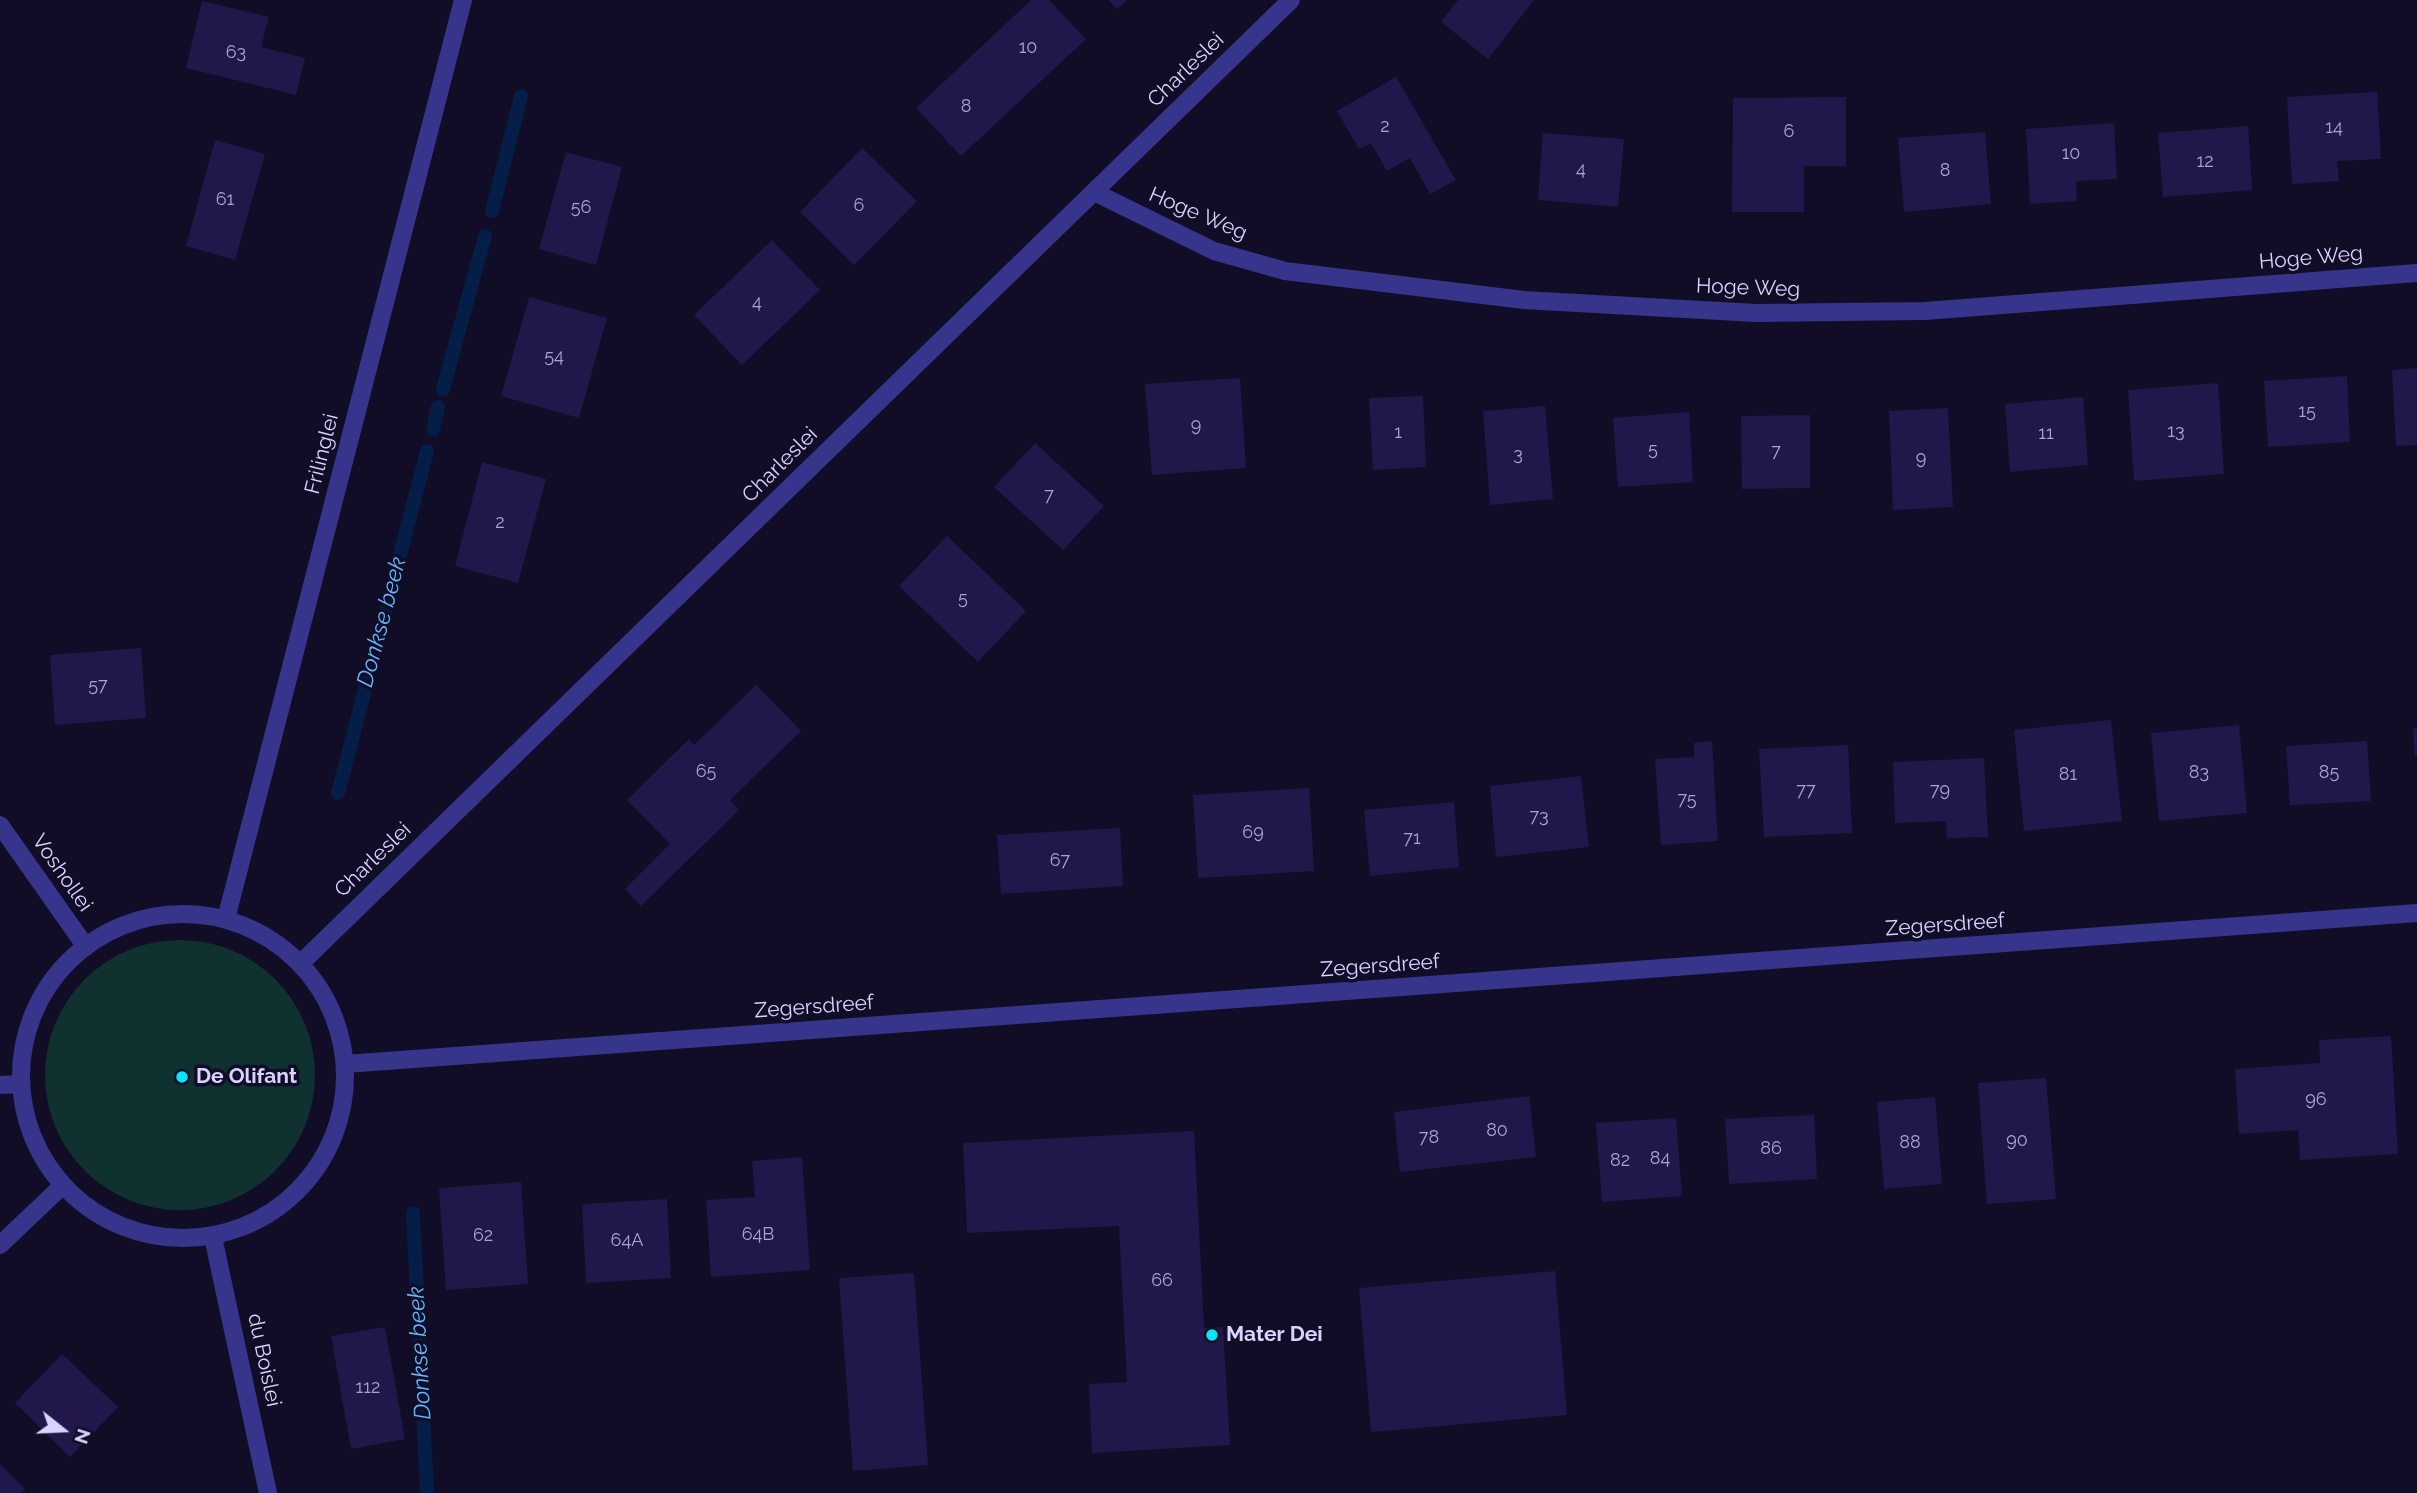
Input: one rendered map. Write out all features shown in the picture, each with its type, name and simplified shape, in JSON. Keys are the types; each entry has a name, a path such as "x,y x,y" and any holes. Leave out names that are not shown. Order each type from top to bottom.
{"street":[{"name":"Frilinglei","path":"226,919 463,0"},
{"name":"Charleslei","path":"301,963 1291,0"},
{"name":"Hoge Weg","path":"1094,192 1213,251 1286,271 1368,283 1537,301 1756,313 1925,312 2417,272"},
{"name":"Voshollei","path":"0,825 86,947"},
{"path":"178,913 226,919 266,936 301,963 332,1009 345,1064 339,1123 312,1176 268,1216 213,1237 157,1238 105,1220 62,1186 32,1139 20,1084 26,1030 50,982 86,947 130,921 178,913"},
{"name":"Zegersdreef","path":"345,1064 2417,913"},
{"path":"0,1085 20,1084"},
{"path":"0,1245 62,1186"},
{"name":"du Boislei","path":"213,1237 268,1493"}],"green space":[{"path":"193,940 232,950 276,979 305,1023 313,1049 313,1101 305,1127 276,1171 232,1200 193,1210 167,1210 128,1200 116,1194 94,1180 75,1161 55,1127 47,1101 45,1062 55,1023 61,1011 75,989 94,970 128,950 154,942"}],"building":[{"path":"1031,0 1049,0 1086,39 961,156 916,108"},
{"path":"1108,0 1127,0 1117,9"},
{"path":"1458,0 1534,0 1488,59 1441,22"},
{"path":"202,1 269,17 261,47 305,58 296,95 186,68"},
{"path":"1396,77 1456,180 1430,194 1410,158 1387,171 1371,143 1359,149 1337,111"},
{"path":"2377,92 2381,159 2337,161 2339,181 2292,184 2287,97"},
{"path":"1846,97 1846,166 1804,166 1804,212 1732,212 1733,98"},
{"path":"2114,123 2117,179 2076,181 2077,201 2030,204 2026,129"},
{"path":"2248,126 2252,190 2163,197 2158,133"},
{"path":"1985,132 1991,204 1904,212 1898,138"},
{"path":"1543,133 1624,139 1618,207 1538,200"},
{"path":"215,140 265,154 235,260 186,246"},
{"path":"862,148 917,201 854,265 800,212"},
{"path":"566,152 622,167 596,265 539,249"},
{"path":"772,240 820,290 742,365 694,315"},
{"path":"529,297 607,318 579,418 501,396"},
{"path":"2417,368 2417,445 2396,446 2392,370"},
{"path":"2347,376 2350,442 2268,447 2264,381"},
{"path":"1240,378 1246,468 1152,475 1145,384"},
{"path":"2218,383 2224,474 2134,481 2128,390"},
{"path":"1423,396 1426,467 1373,470 1369,398"},
{"path":"2083,397 2088,465 2010,472 2005,404"},
{"path":"1545,406 1553,499 1490,505 1483,411"},
{"path":"1948,408 1953,507 1893,510 1889,411"},
{"path":"1689,412 1693,482 1618,487 1613,418"},
{"path":"1810,415 1810,488 1742,489 1741,416"},
{"path":"1035,443 1104,506 1063,550 994,487"},
{"path":"482,462 546,479 518,583 455,566"},
{"path":"947,536 1026,611 978,662 899,586"},
{"path":"141,648 146,718 55,725 50,655"},
{"path":"756,685 801,731 730,800 739,810 641,906 625,889 670,844 627,800 689,739 694,745"},
{"path":"2111,720 2122,821 2024,831 2014,730"},
{"path":"2239,725 2247,813 2159,821 2151,733"},
{"path":"2417,728 2417,756 2415,756 2413,729"},
{"path":"1712,741 1718,841 1661,845 1655,759 1694,757 1694,743"},
{"path":"2367,741 2371,801 2290,805 2286,746"},
{"path":"1848,745 1852,833 1764,837 1759,749"},
{"path":"1984,758 1988,837 1947,838 1946,821 1895,823 1893,762"},
{"path":"1581,776 1589,847 1496,857 1490,786"},
{"path":"1309,788 1314,871 1198,878 1193,795"},
{"path":"1454,802 1459,867 1370,876 1364,810"},
{"path":"1120,828 1123,886 1001,894 997,835"},
{"path":"2391,1036 2398,1154 2300,1160 2298,1130 2239,1134 2235,1069 2320,1063 2319,1040"},
{"path":"2046,1078 2056,1199 1987,1204 1978,1083"},
{"path":"1529,1096 1536,1157 1400,1172 1394,1112"},
{"path":"1935,1097 1942,1184 1884,1189 1877,1102"},
{"path":"1814,1115 1817,1179 1729,1184 1725,1119"},
{"path":"1676,1118 1682,1196 1602,1202 1596,1123"},
{"path":"1194,1131 1204,1328 1223,1327 1230,1445 1092,1453 1089,1384 1127,1382 1119,1226 967,1233 963,1143"},
{"path":"802,1157 810,1270 711,1277 706,1200 755,1197 752,1161"},
{"path":"521,1182 528,1284 446,1290 439,1188"},
{"path":"667,1199 671,1278 586,1283 582,1204"},
{"path":"1555,1271 1567,1415 1371,1432 1359,1288"},
{"path":"914,1273 928,1465 853,1471 839,1278"},
{"path":"385,1327 405,1439 351,1449 331,1336"},
{"path":"62,1354 118,1407 70,1457 15,1403"},
{"path":"0,1464 25,1489 21,1493 0,1493"}],"waterway":[{"name":"Donkse beek","path":"492,211 521,96"},
{"name":"Donkse beek","path":"443,389 485,236"},
{"name":"Donkse beek","path":"433,429 438,407"},
{"name":"Donkse beek","path":"338,793 427,451"},
{"name":"Donkse beek","path":"413,1213 427,1493"}],"place":[{"name":"De Olifant","path":"182,1077"},
{"name":"Mater Dei","path":"1212,1335"}]}
